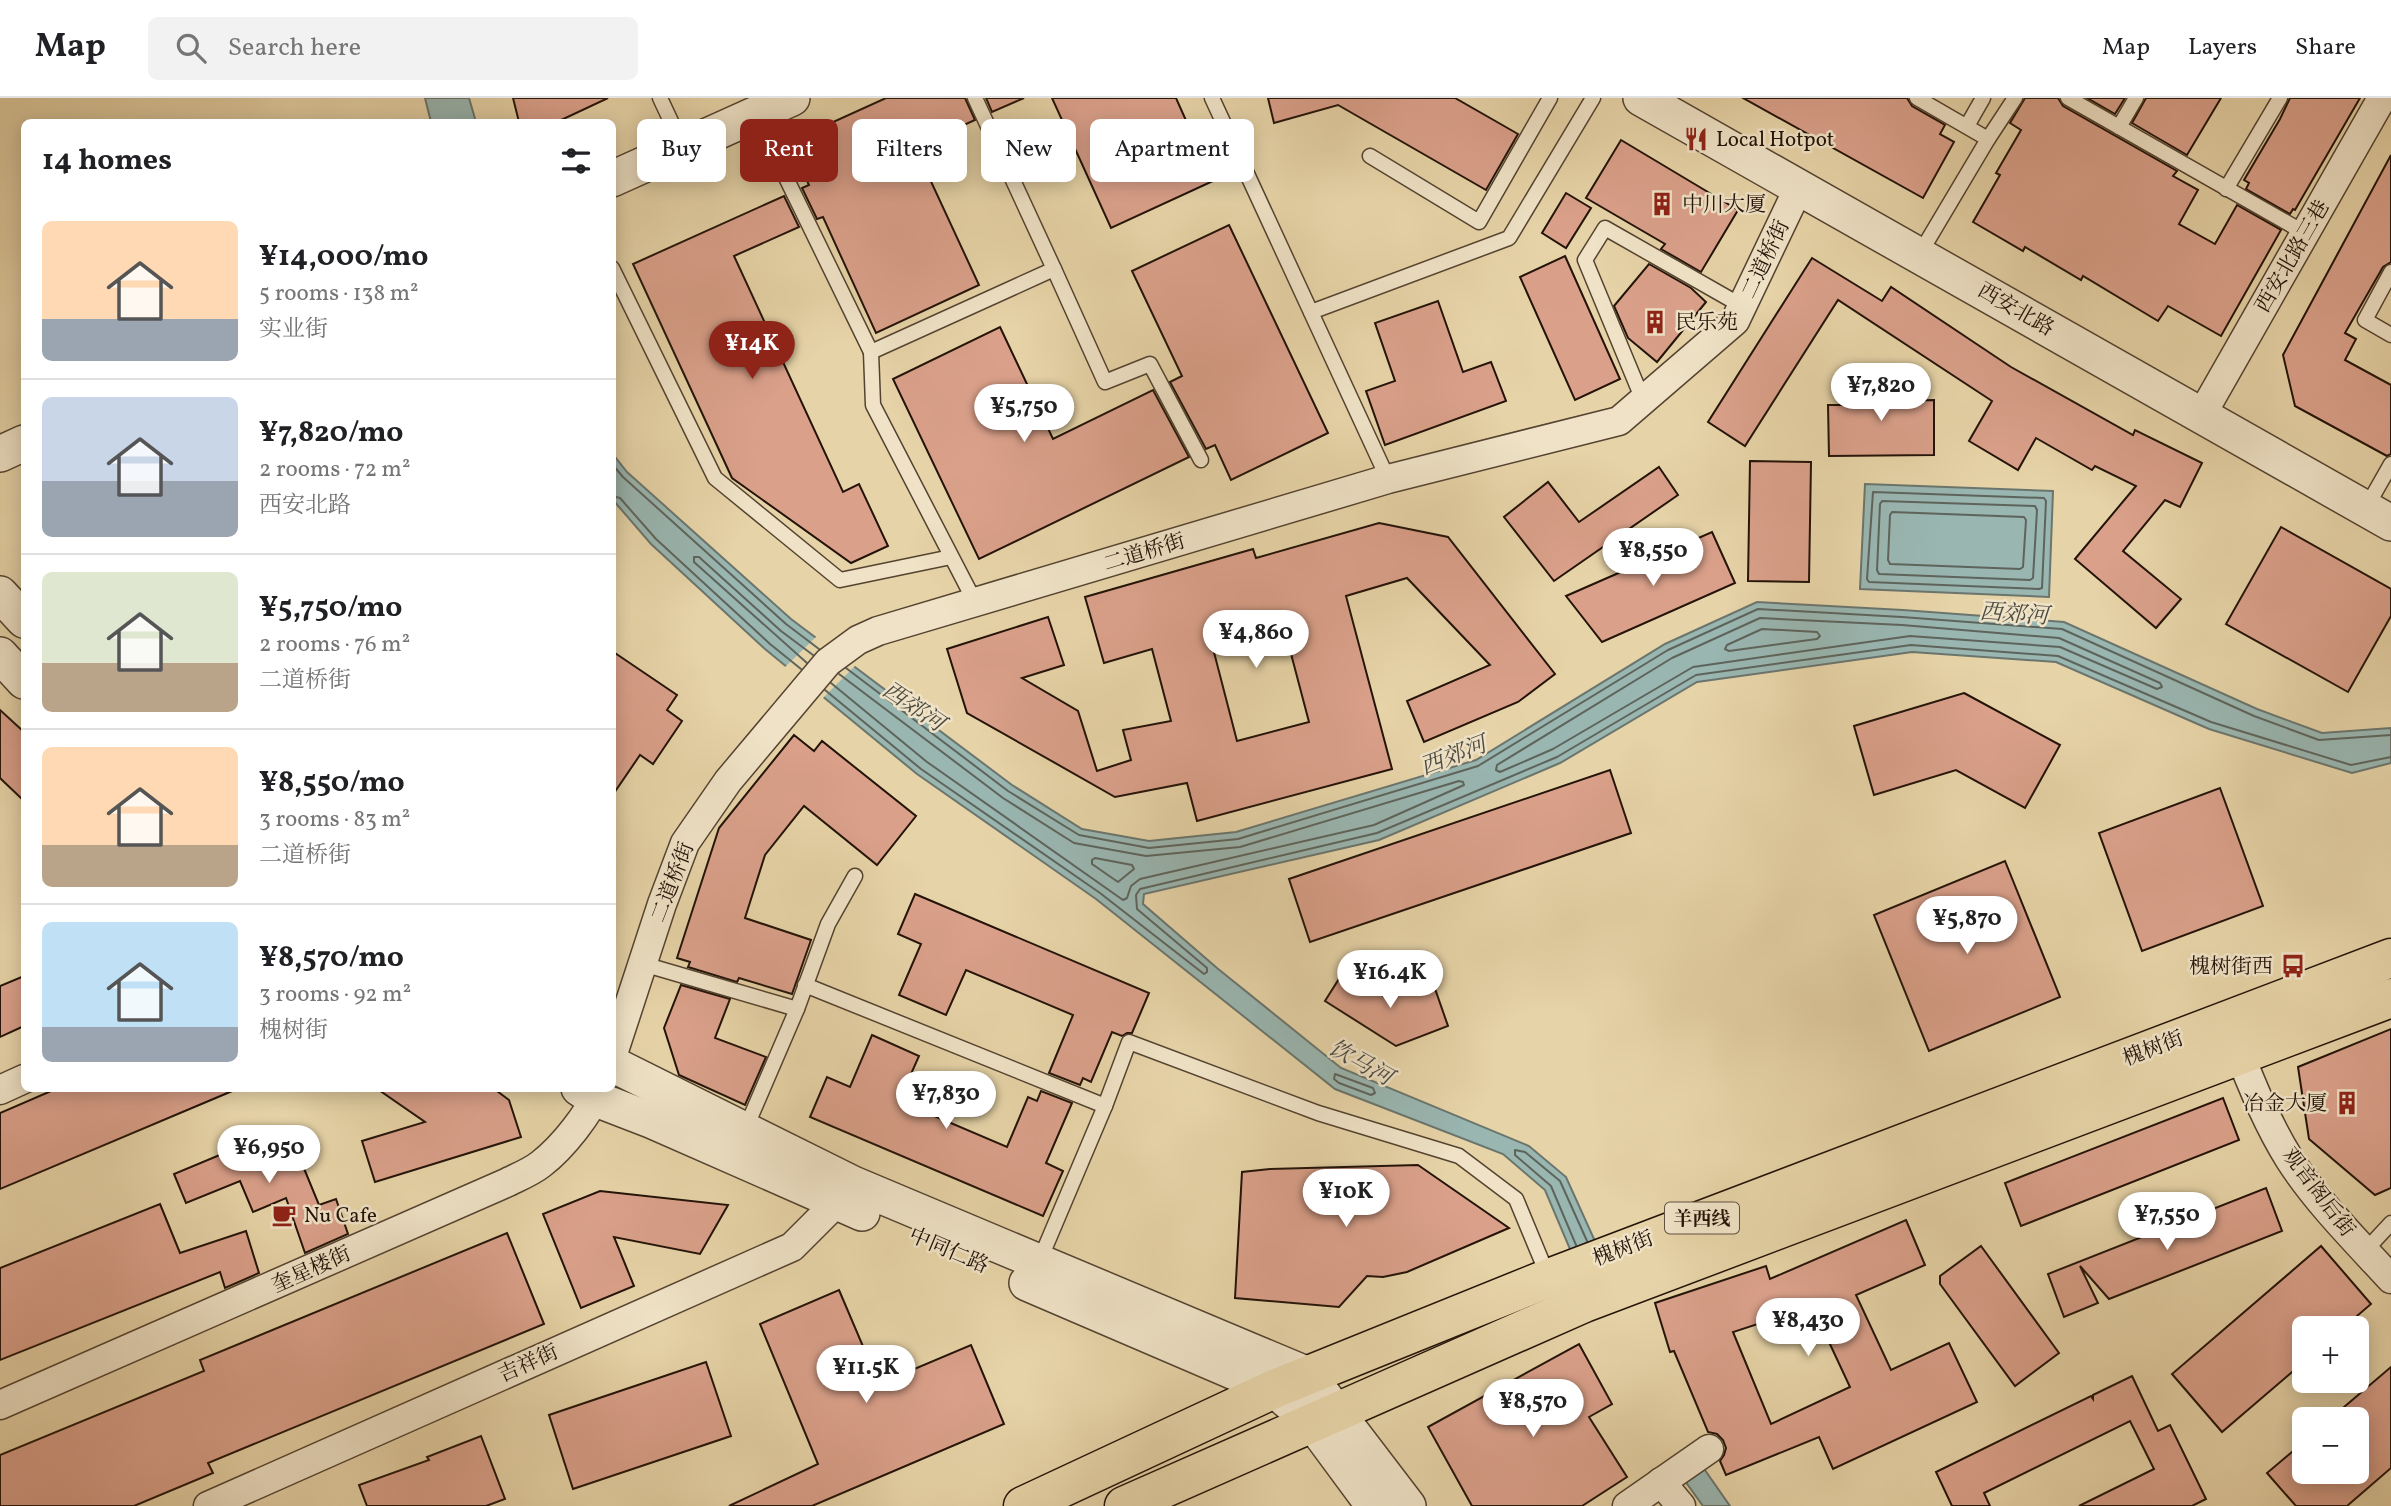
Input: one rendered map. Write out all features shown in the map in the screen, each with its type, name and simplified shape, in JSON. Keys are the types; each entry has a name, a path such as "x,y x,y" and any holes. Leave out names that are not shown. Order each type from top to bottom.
{"main road":[{"name":"槐树街","path":"1024,1506 1291,1382 1549,1278 2391,958"},
{"name":"槐树街","path":"1124,1506 1584,1303 2391,998"}],"street":[{"path":"726,127 792,98"},
{"name":"西安北路","path":"1657,102 1799,187 2379,516"},
{"name":"西安北路三巷","path":"2200,414 2305,233 2383,109"},
{"path":"616,176 637,167"},
{"name":"二道桥街","path":"616,1045 685,843 728,781 796,698 828,662 858,640 878,631 1388,479 1619,421 1735,321 1799,187"},
{"path":"0,454 21,444"},
{"path":"0,594 21,617"},
{"path":"0,655 21,678"},
{"name":"观音阁后街","path":"2227,1020 2252,1089 2290,1160 2343,1227 2391,1279"},
{"path":"616,1066 853,1184 1038,1262 1291,1382"},
{"path":"0,1090 21,1080"},
{"name":"中同仁路","path":"591,1092 837,1202 1291,1382 1324,1417"},
{"name":"奎星楼街","path":"0,1405 506,1183 539,1166 562,1145 591,1092"},
{"name":"吉祥街","path":"208,1506 792,1247 837,1202"},
{"path":"1324,1417 1374,1506"},
{"path":"1324,1417 1408,1506"},
{"path":"1628,1506 1709,1450"},
{"path":"1661,1482 1681,1506"}],"lane":[{"path":"660,98 670,119"},
{"path":"975,98 1105,382 1150,364 1201,460"},
{"path":"1212,98 1388,479"},
{"path":"1370,156 1479,222 1550,98"},
{"path":"1311,312 1508,237 1593,98"},
{"path":"1917,98 1989,139"},
{"path":"1967,127 1983,98"},
{"path":"1919,255 2015,98"},
{"path":"2068,98 2305,233"},
{"path":"2119,127 2136,98"},
{"path":"2226,189 2280,98"},
{"path":"755,114 871,352 873,405 975,602"},
{"path":"1643,400 1585,260 1605,228 1742,306"},
{"path":"871,352 1054,269"},
{"path":"2391,272 2365,320 2391,335"},
{"path":"616,276 715,478 840,580 951,557"},
{"path":"2379,516 2391,464"},
{"path":"745,1130 797,1009 828,924 855,876"},
{"path":"643,964 797,1009"},
{"path":"805,985 1104,1106"},
{"path":"1038,1262 1129,1042 1318,1113 1460,1156 1516,1199 1549,1278"},
{"path":"2365,1251 2391,1223"}],"water":[{"path":"425,98 469,98 475,119 430,119"},
{"path":"616,458 627,472 791,619 1012,785 1082,829 1149,841 1236,832 1476,760 1665,644 1757,602 2064,622 2257,709 2322,733 2391,728 2391,763 2352,773 2209,729 2056,662 1912,652 1697,682 1560,763 1379,840 1144,894 1143,904 1341,1068 1529,1146 1566,1177 1599,1250 1575,1261 1545,1190 1503,1154 1335,1089 1096,899 917,774 765,649 651,544 616,503"},
{"path":"1865,484 2053,491 2049,597 1860,589"},
{"path":"1700,1463 1730,1506 1703,1506 1680,1474"}],"pier":[{"path":"818,635 857,664 821,700 783,669"}],"building":[{"path":"513,98 608,98 563,119 518,119"},
{"path":"886,98 965,98 975,120 967,124 967,119 852,119 852,182 931,182 979,285 876,333 823,217 817,219 802,188 809,185 808,182 838,182 838,120"},
{"path":"986,98 1024,98 992,112"},
{"path":"1052,98 1176,98 1185,119 1090,119 1090,182 1076,151 1076,119 1062,119"},
{"path":"1268,98 1455,98 1518,134 1486,190 1338,105 1274,123"},
{"path":"1743,98 1907,98 1912,106 1945,125 1940,134 1954,142 1923,198"},
{"path":"2025,98 2058,98 2063,106 2177,171 2173,176 2198,190 2179,224 2215,244 2237,205 2281,230 2221,336 2168,306 2158,321 2083,276 2081,280 2025,247 2023,251 1973,222 2000,175 1996,173 2021,130 2010,123"},
{"path":"2087,98 2125,98 2115,114"},
{"path":"2146,98 2221,98 2187,155 2132,123"},
{"path":"2290,98 2360,98 2295,210 2290,214 2246,189 2249,183 2244,180"},
{"name":"中川大厦","path":"1621,140 1738,210 1701,272 1661,249 1665,244 1586,198"},
{"path":"2391,155 2391,262 2383,267 2345,333 2356,339 2345,360 2391,385 2391,454 2387,456 2295,406 2283,355"},
{"path":"1090,182 1211,182 1111,228"},
{"path":"1566,193 1591,208 1566,248 1542,233"},
{"path":"784,196 799,227 734,256 843,492 859,484 888,546 851,563 732,478 633,264"},
{"path":"1229,225 1328,433 1231,480 1215,445 1206,449 1170,382 1182,376 1132,271"},
{"path":"1565,256 1620,379 1575,400 1520,277"},
{"path":"1812,258 1882,301 1891,287 2011,367 2133,435 2135,430 2202,463 2180,507 2165,500 2123,551 2181,599 2156,628 2075,559 2136,486 2095,466 2092,470 2036,438 2018,470 1969,441 1992,401 1838,300 1745,446 1708,422"},
{"name":"民乐苑","path":"1649,264 1691,288 1706,302 1657,362 1628,338 1614,306"},
{"path":"1438,301 1463,372 1491,362 1506,401 1385,445 1366,391 1395,381 1375,323"},
{"path":"1000,327 1053,439 1153,390 1189,457 979,559 893,379"},
{"path":"1859,372 1889,372 1889,401 1934,400 1934,455 1829,456 1828,405 1859,405"},
{"path":"1750,461 1811,462 1809,582 1748,581"},
{"path":"1659,467 1678,495 1554,581 1504,517 1548,482 1579,522"},
{"path":"1379,523 1448,537 1555,674 1518,702 1424,742 1407,701 1490,665 1407,578 1346,596 1392,769 1197,821 1187,783 1115,797 967,713 947,649 1048,617 1064,665 1022,678 1078,711 1097,771 1131,760 1123,730 1171,721 1152,649 1104,663 1085,597 1253,549 1256,558","holes":["1280,612 1309,722 1237,741 1209,633"]},
{"path":"2281,527 2391,589 2391,616 2348,692 2226,624"},
{"path":"1712,532 1735,583 1602,642 1566,596"},
{"path":"616,654 677,695 667,710 682,721 653,764 640,755 616,790"},
{"path":"1964,693 2060,745 2025,808 1956,770 1874,795 1854,726"},
{"path":"0,710 21,729 21,798 0,778"},
{"path":"794,735 814,751 822,741 916,816 877,865 804,806 765,855 745,918 811,940 792,994 739,978 737,982 688,967 690,962 677,958 719,828"},
{"path":"1610,770 1631,833 1310,942 1289,879"},
{"path":"2220,788 2263,906 2142,951 2099,833"},
{"path":"2005,861 2060,997 1929,1051 1874,915"},
{"path":"915,894 1149,993 1132,1033 1122,1036 1112,1032 1091,1082 1083,1078 1080,1085 1049,1073 1073,1015 966,970 946,1015 899,995 921,944 898,934"},
{"path":"1344,971 1388,999 1433,983 1448,1026 1396,1046 1325,1001"},
{"path":"21,977 21,1027 0,1037 0,986"},
{"path":"681,985 730,999 715,1038 766,1057 745,1105 679,1075 664,1028"},
{"name":"冶金大厦","path":"2391,1029 2391,1188 2375,1195 2309,1139 2298,1067"},
{"path":"872,1035 919,1056 899,1101 1007,1147 1028,1097 1037,1101 1041,1091 1072,1103 1046,1163 1063,1171 1043,1216 810,1117 827,1077 850,1087"},
{"path":"49,1092 230,1092 0,1189 0,1113"},
{"path":"382,1092 498,1092 509,1100 521,1137 375,1182 362,1141 425,1122"},
{"path":"2223,1098 2239,1140 2021,1226 2005,1183"},
{"path":"287,1127 319,1205 336,1199 348,1234 305,1253 286,1198 253,1212 240,1181 186,1203 174,1174"},
{"path":"1418,1165 1509,1228 1407,1272 1383,1277 1367,1276 1339,1307 1235,1298 1242,1172"},
{"path":"2266,1188 2282,1231 2109,1299 2080,1266 2098,1303 2064,1317 2048,1274"},
{"path":"600,1191 728,1205 700,1254 614,1237 634,1286 581,1308 543,1214"},
{"path":"160,1204 180,1253 246,1231 259,1273 225,1288 220,1272 0,1360 0,1268"},
{"path":"1906,1220 1925,1265 1856,1295 1891,1370 1949,1343 1977,1402 1833,1469 1819,1437 1726,1475 1720,1461 1726,1448 1723,1440 1717,1434 1708,1432 1674,1351 1670,1352 1655,1303 1766,1266 1770,1279","holes":["1810,1307 1812,1313 1815,1312 1850,1387 1771,1424 1733,1332"]},
{"path":"507,1233 544,1324 208,1463 213,1473 134,1506 0,1506 0,1455 204,1371 200,1360"},
{"path":"1981,1246 2059,1353 2015,1386 1940,1284 1940,1276"},
{"path":"2321,1246 2371,1304 2357,1316 2292,1316 2292,1372 2222,1432 2172,1374"},
{"path":"839,1290 879,1384 971,1345 1004,1424 812,1506 729,1506 818,1464 760,1324"},
{"path":"1579,1344 1612,1404 1589,1417 1627,1477 1582,1506 1472,1506 1428,1427"},
{"path":"706,1362 731,1436 573,1489 549,1415"},
{"path":"2391,1367 2391,1468 2347,1506 2296,1506 2267,1473 2292,1452 2292,1484 2369,1484 2369,1407 2344,1407 2360,1393 2369,1393 2369,1386"},
{"path":"2132,1376 2158,1431 2170,1425 2206,1499 2192,1506 2079,1506 2154,1469 2130,1421 1984,1493 1990,1506 1952,1506 1936,1472 2091,1396 2093,1399 2093,1395"},
{"path":"481,1436 505,1499 486,1506 367,1506 359,1485 429,1460 427,1457"}],"place":[{"name":"Local Hotpot","path":"1696,139"},
{"name":"中川大厦","path":"1662,204"},
{"name":"民乐苑","path":"1655,322"},
{"name":"槐树街西","path":"2293,966"},
{"name":"冶金大厦","path":"2347,1103"},
{"name":"Nu Cafe","path":"284,1215"}],"water label":[{"name":"西郊河","path":"2014,613"},
{"name":"西郊河","path":"914,706"},
{"name":"西郊河","path":"1453,755"},
{"name":"饮马河","path":"1361,1062"}]}
